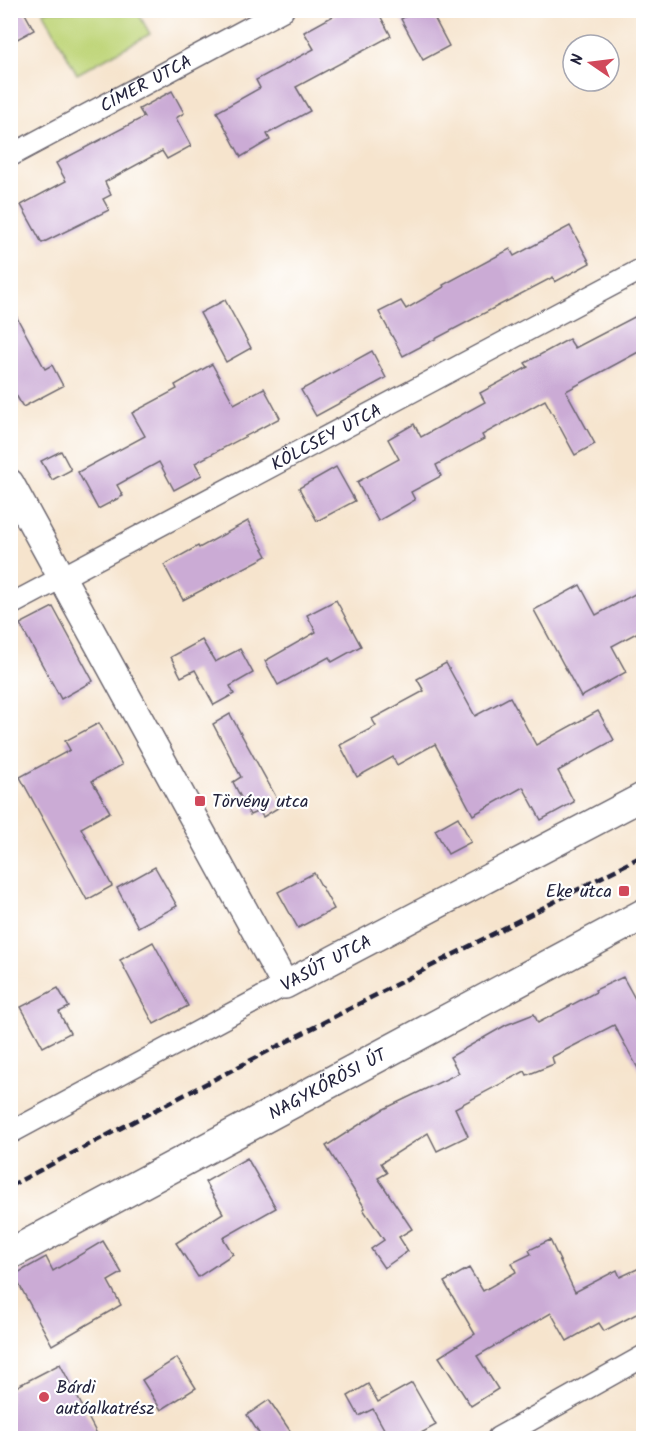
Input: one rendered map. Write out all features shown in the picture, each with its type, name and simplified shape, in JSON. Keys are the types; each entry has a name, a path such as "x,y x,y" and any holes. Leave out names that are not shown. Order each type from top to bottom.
{"main road":[{"name":"NAGYKŐRÖSI ÚT","path":"10,1254 644,914"}],"street":[{"name":"CÍMER UTCA","path":"10,156 283,10"},
{"name":"KÖLCSEY UTCA","path":"10,605 644,268"},
{"path":"10,483 285,985"},
{"name":"VASÚT UTCA","path":"10,1133 644,796"},
{"path":"498,1438 644,1356"}],"green space":[{"path":"43,11 137,11 150,34 77,74"}],"building":[{"path":"10,10 23,10 34,30 10,43"},
{"path":"344,10 377,10 391,36 296,87 310,111 267,134 270,140 241,157 217,112 260,88 256,80 314,49 304,32"},
{"path":"416,10 430,10 449,46 423,60 401,19"},
{"path":"172,91 184,113 176,118 191,146 167,159 162,151 105,182 111,195 103,199 109,210 42,243 21,205 66,181 56,163 144,117 139,109"},
{"path":"570,226 590,263 555,282 553,277 403,356 379,312 401,301 406,309 444,287 443,285 510,249 514,256"},
{"path":"225,300 251,348 226,362 200,313"},
{"path":"10,305 45,369 52,365 63,386 23,407 10,385"},
{"path":"644,312 644,349 566,391 595,444 575,455 545,400 482,435 484,439 436,465 441,476 411,492 415,500 378,521 357,482 399,459 388,439 414,424 421,437 485,402 480,393 528,367 525,363 569,339 575,348"},
{"path":"372,351 386,378 316,416 301,390"},
{"path":"212,364 234,404 264,388 280,418 195,463 202,475 174,490 159,462 117,485 123,496 98,509 78,472 145,436 132,413 177,389 175,385"},
{"path":"61,451 71,470 52,480 41,461"},
{"path":"336,467 355,501 317,521 299,488"},
{"path":"248,521 267,556 183,600 164,565"},
{"path":"580,585 596,615 644,589 644,629 612,646 626,672 581,697 534,610"},
{"path":"336,600 361,646 332,662 329,657 278,685 265,661 316,632 307,615"},
{"path":"53,607 93,681 61,699 20,624"},
{"path":"202,640 215,662 240,649 253,673 230,686 234,694 214,705 195,670 181,677 171,657"},
{"path":"446,663 475,716 510,697 536,745 598,711 614,740 558,771 574,802 541,820 523,787 473,815 435,744 397,765 393,757 357,777 340,745 376,726 372,719 424,691 417,679"},
{"path":"230,714 281,806 263,817 259,811 250,815 233,782 241,777 213,724"},
{"path":"99,723 122,765 92,781 110,812 81,828 112,886 87,900 20,777 70,750 65,741"},
{"path":"458,817 471,842 448,854 435,830"},
{"path":"155,867 177,906 138,927 117,888"},
{"path":"314,873 334,909 298,928 278,892"},
{"path":"153,942 188,1006 154,1024 120,960"},
{"path":"623,977 644,1015 644,1079 614,1025 552,1057 554,1064 527,1075 525,1071 455,1108 468,1136 437,1151 428,1133 381,1163 387,1173 378,1178 412,1229 399,1237 408,1251 384,1268 371,1249 384,1240 326,1146 382,1110 459,1073 450,1057 506,1025 534,1014 538,1023 596,992 595,990"},
{"path":"58,988 69,1007 59,1012 70,1033 43,1047 21,1007"},
{"path":"247,1158 276,1208 223,1238 233,1254 198,1277 176,1243 223,1213 205,1182"},
{"path":"550,1240 575,1292 617,1270 620,1277 644,1266 644,1310 604,1331 599,1323 567,1341 551,1313 477,1356 498,1389 471,1406 439,1357 475,1334 444,1282 469,1268 483,1291 516,1272 512,1263 531,1254 529,1250"},
{"path":"103,1241 122,1273 108,1281 121,1305 52,1345 14,1275 46,1257 53,1271"},
{"path":"177,1358 196,1388 161,1410 142,1380"},
{"name":"Bárdi autóalkatrész","path":"60,1364 99,1438 10,1438 10,1390"},
{"path":"412,1383 436,1425 412,1438 389,1438 373,1409 359,1416 348,1396 368,1384 378,1402"},
{"path":"269,1400 295,1438 262,1438 247,1415"}],"railway":[{"path":"10,1186 644,855"}],"place":[{"name":"Törvény utca","path":"200,801"},
{"name":"Eke utca","path":"624,891"},
{"name":"Bárdi autóalkatrész","path":"44,1397"}]}
